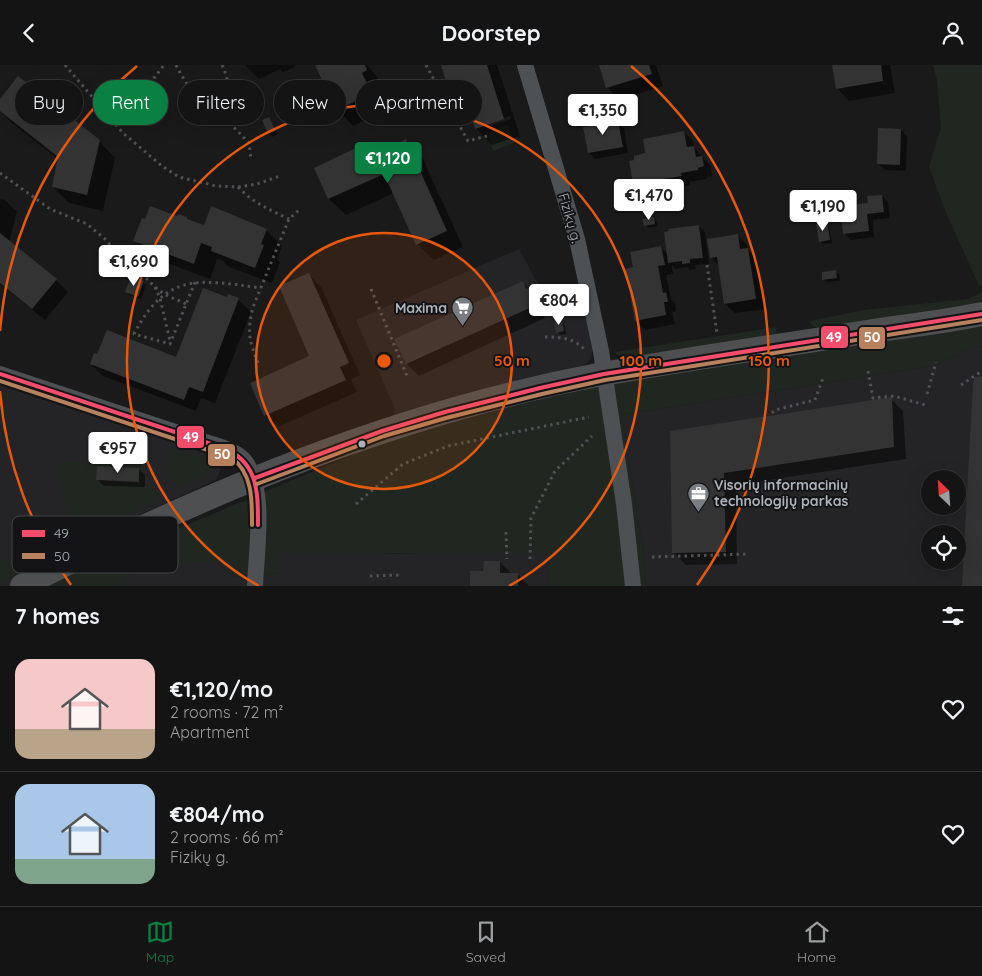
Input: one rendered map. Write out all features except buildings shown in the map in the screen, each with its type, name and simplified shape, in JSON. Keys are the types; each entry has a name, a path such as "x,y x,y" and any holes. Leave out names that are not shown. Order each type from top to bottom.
{"street":[{"name":"Fizikų g.","path":"525,65 577,239 601,351 624,504 632,586"},
{"path":"168,516 255,478 352,441 509,395 604,374 982,314"},
{"path":"0,374 238,454 246,462 255,478 258,495 255,586"},
{"path":"22,586 47,573"}],"path":[{"path":"65,65 123,133 162,167 180,177 216,187 238,187 257,184 280,176"},
{"path":"153,80 164,65"},
{"path":"176,65 185,80"},
{"path":"222,65 227,80"},
{"path":"426,65 468,141 487,136"},
{"path":"232,125 249,143 251,159"},
{"path":"0,173 50,209 87,224 105,239 129,266 164,294 186,304"},
{"path":"238,187 247,197 289,219"},
{"path":"258,363 250,343 253,307 289,219 300,209"},
{"path":"707,265 717,333"},
{"path":"170,342 170,344 134,334 141,320 164,294 179,286 210,281 261,288"},
{"path":"170,342 195,282"},
{"path":"155,287 160,299 170,342"},
{"path":"371,289 407,376"},
{"path":"545,337 556,337 577,342 588,353"},
{"path":"927,394 936,362"},
{"path":"868,371 873,398 894,396 925,405"},
{"path":"961,385 982,371"},
{"path":"772,413 775,410 815,400 823,378"},
{"path":"356,505 403,463 448,446 589,417"},
{"path":"530,559 531,518 555,471 592,436"},
{"path":"506,532 507,559"},
{"path":"652,557 748,554"},
{"path":"370,576 401,575"}],"shaded area":[{"path":"933,65 982,65 982,284 979,286 945,210 929,167 941,128 937,80"},
{"path":"508,125 514,143 493,151 487,132"},
{"path":"519,249 552,309 585,303 593,346 588,362 583,366 390,418 395,412 394,407 356,320"},
{"path":"982,292 982,300 977,303 821,330 812,325 810,321 863,310 968,299"},
{"path":"982,325 982,346 972,347 937,365 621,415 644,555 646,586 548,586 547,553 277,553 277,573 234,577 216,562 178,562 178,529 375,445 492,409 637,379"},
{"path":"777,327 775,335 625,358 615,352"},
{"path":"982,346 982,586 646,586 644,555 621,415 937,365 972,347"},
{"path":"0,381 213,453 219,459 221,466 216,480 136,516 12,516 12,573 33,573 10,586 0,586"},
{"path":"172,448 210,460 213,468 210,474 178,488 166,468"},
{"path":"56,461 143,465 143,485 153,485 159,499 125,516 65,516 68,515"},
{"path":"277,553 547,553 548,586 124,586 124,580 136,573 178,573 178,562 216,562 234,577 277,573"},
{"path":"6,556 12,564 12,573 20,573 0,584 0,559"},
{"path":"74,573 136,573 124,580 124,586 43,586"}],"transit line":[{"name":"49","path":"255,478 382,431 445,412 540,388 604,374 982,314"},
{"name":"50","path":"257,484 384,436 542,394 605,380 982,320"},
{"name":"49","path":"0,374 220,447 233,453 249,468 253,478 256,488 258,525"},
{"name":"50","path":"0,381 232,458 239,464 248,480 252,525"}],"place":[{"name":"Maxima","path":"463,327"},
{"name":"Visorių informacinių technologijų parkas","path":"698,512"}]}
